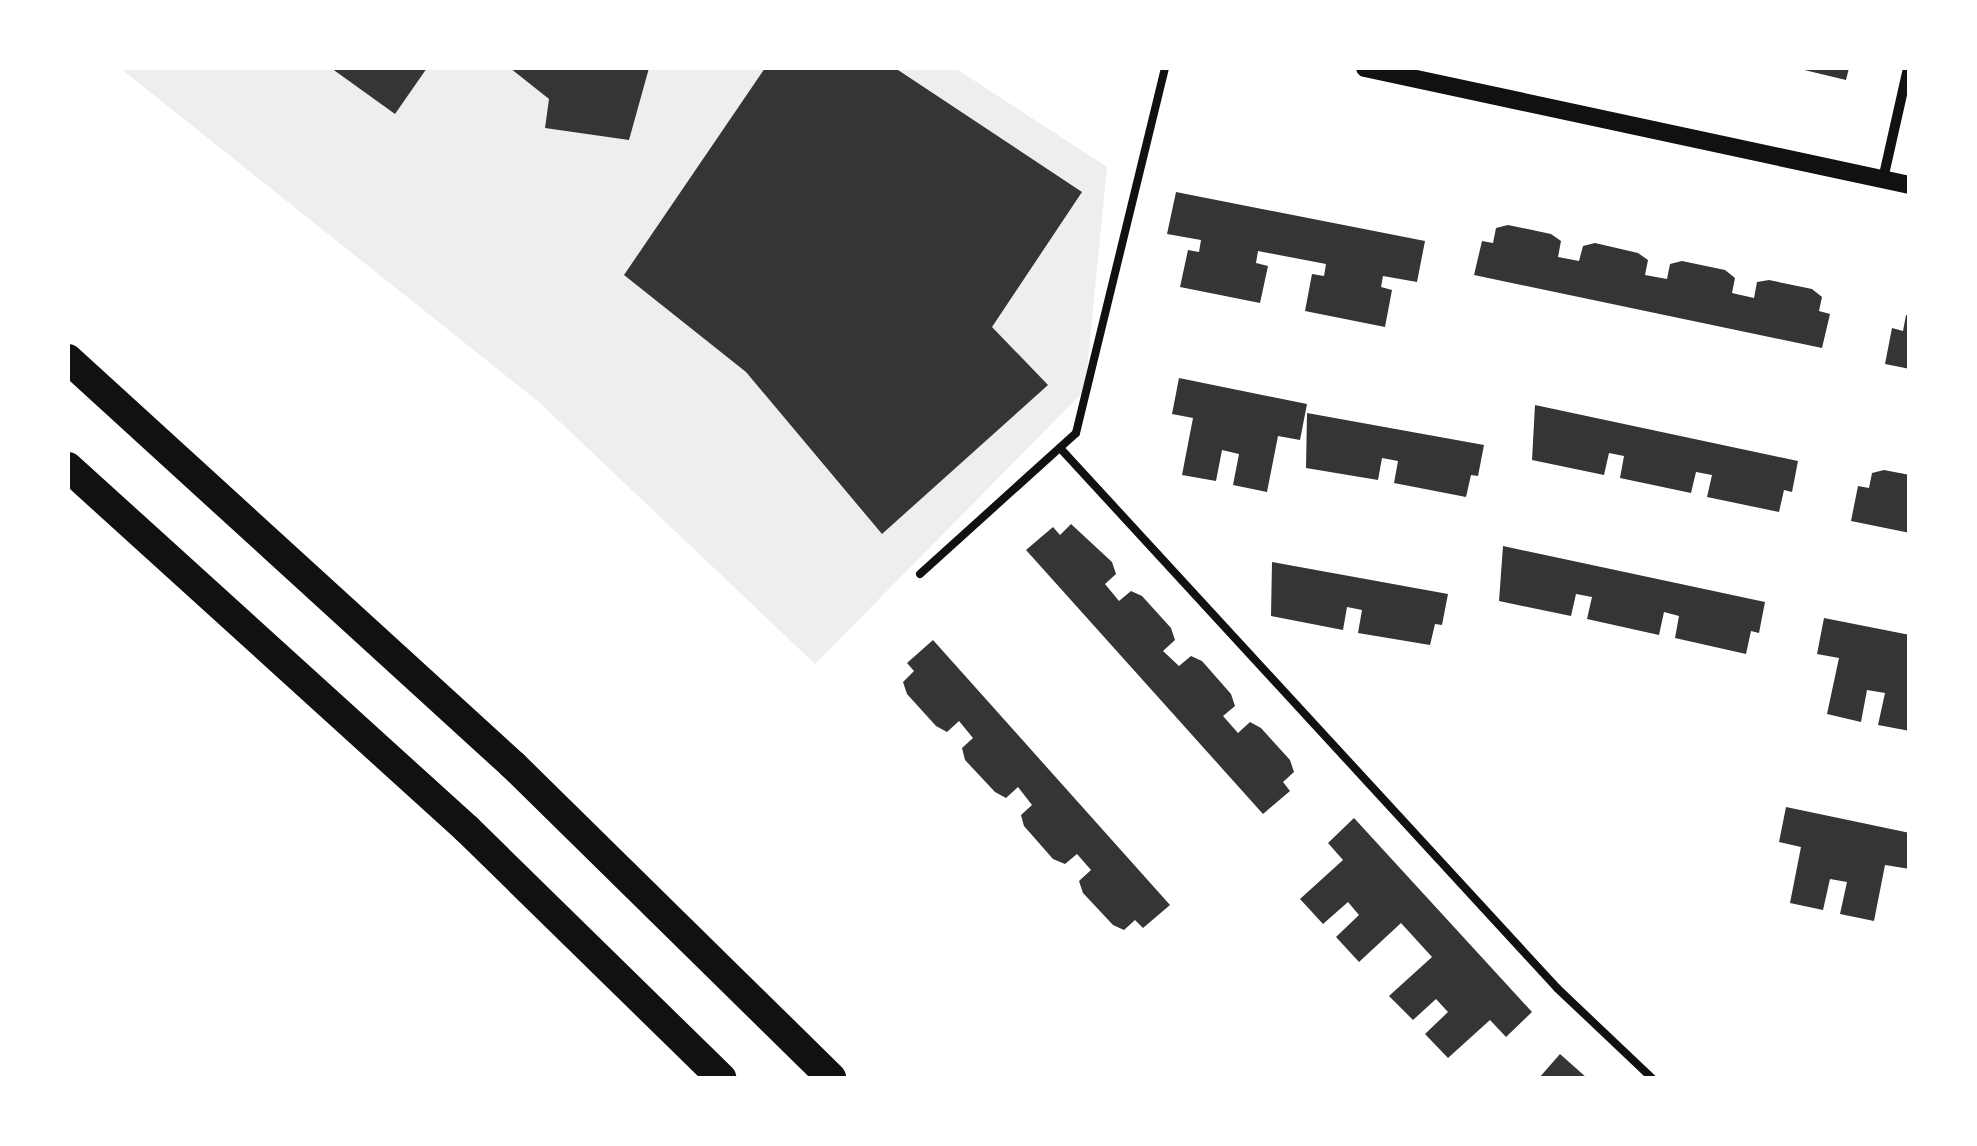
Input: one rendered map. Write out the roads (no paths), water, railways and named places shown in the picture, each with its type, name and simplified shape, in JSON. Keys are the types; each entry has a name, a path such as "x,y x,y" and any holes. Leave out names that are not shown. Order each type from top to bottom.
{"highway":[{"path":"68,360 513,765 831,1078"},
{"path":"68,468 467,828 721,1078"}],"street":[{"path":"1365,68 1910,185"},
{"path":"1883,179 1908,68"}],"lane":[{"path":"920,574 1076,434 1166,68"},
{"path":"1060,448 1557,988 1652,1078"}]}
